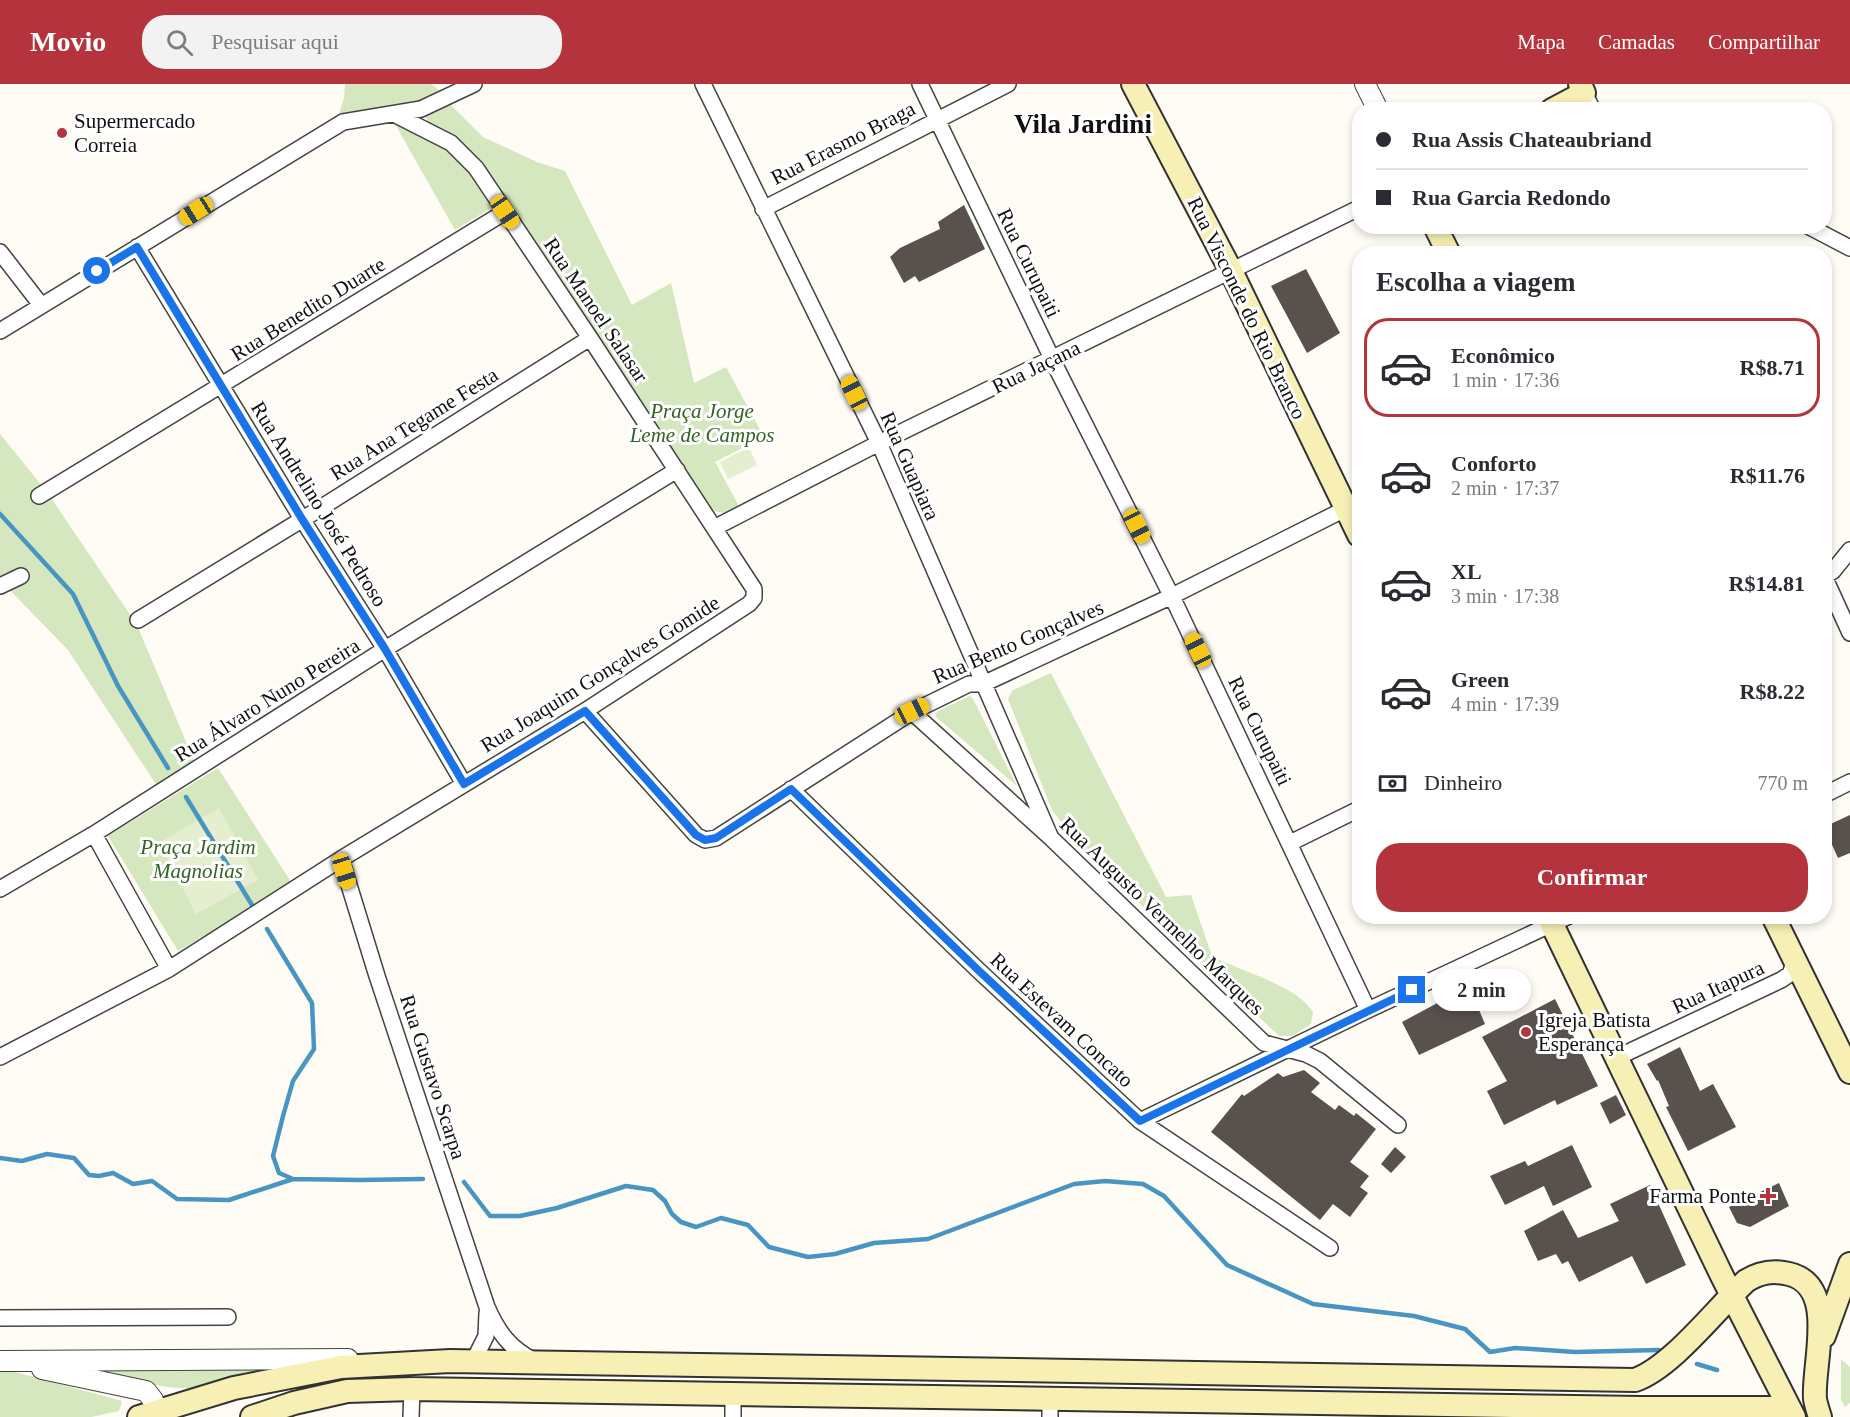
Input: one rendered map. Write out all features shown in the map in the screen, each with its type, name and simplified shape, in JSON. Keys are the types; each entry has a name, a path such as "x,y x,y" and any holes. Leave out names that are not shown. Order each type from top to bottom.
{"main road":[{"name":"Rua Visconde do Rio Branco","path":"1133,84 1352,505"},
{"path":"1570,102 1585,95"},
{"path":"252,1417 294,1402 347,1391 412,1389 734,1394 1050,1408 1388,1410 1642,1408 1791,1413 1616,1058 1558,924"},
{"path":"1777,924 1850,1072"},
{"path":"1819,1349 1850,1264"},
{"path":"151,1415 234,1388 341,1367 450,1361 1635,1380 1664,1365 1732,1294 1757,1274 1770,1271 1793,1275 1801,1279 1810,1287 1819,1308 1815,1400 1820,1417"}],"street":[{"path":"0,331 343,122 421,109 474,84"},
{"name":"Rua Guapiara","path":"703,84 879,443 1051,838"},
{"name":"Rua Curupaiti","path":"920,84 1053,360 1172,596 1368,1010"},
{"name":"Rua Erasmo Braga","path":"763,209 1008,84"},
{"path":"1365,84 1374,102"},
{"path":"419,127 416,120 421,109"},
{"name":"Rua Manoel Salasar","path":"394,114 451,143 476,168 677,470 754,589 754,597"},
{"name":"Rua Jaçana","path":"714,528 879,443 1053,360 1352,210"},
{"name":"Rua Benedito Duarte","path":"39,496 505,212"},
{"path":"1823,234 1850,248"},
{"name":"Rua Andrelino José Pedroso","path":"137,247 302,519 385,649 464,784"},
{"path":"0,252 41,305"},
{"name":"Rua Ana Tegame Festa","path":"138,620 590,338"},
{"name":"Rua Álvaro Nuno Pereira","path":"0,889 94,834 385,649 677,470"},
{"name":"Rua Bento Gonçalves","path":"585,711 696,835 705,840 716,838 912,711 969,684 983,684 1172,596 1352,505"},
{"path":"1832,573 1850,550"},
{"path":"0,586 21,576"},
{"path":"1832,594 1850,633"},
{"name":"Rua Joaquim Gonçalves Gomide","path":"0,1057 169,969 341,859 585,711 749,604 754,597"},
{"name":"Rua Augusto Vermelho Marques","path":"912,711 1051,838 1264,1043 1306,1053 1320,1061 1398,1125"},
{"path":"1832,791 1850,782"},
{"name":"Rua Estevam Concato","path":"791,789 977,969 1140,1121 1330,1248"},
{"path":"1290,843 1352,812"},
{"path":"94,834 169,969"},
{"name":"Rua Gustavo Scarpa","path":"341,859 487,1307 503,1337 516,1350 541,1363"},
{"path":"1140,1121 1546,924"},
{"name":"Rua Itapura","path":"1616,1058 1780,980 1790,974 1795,960"},
{"name":"Rua Gustavo Scarpa","path":"473,1362 486,1336 487,1307"},
{"path":"0,1317 228,1317"},
{"path":"4,1361 400,1359 450,1361"},
{"path":"4,1361 146,1392 153,1400 151,1415"},
{"path":"411,1417 412,1389"},
{"path":"733,1417 734,1394"}],"green space":[{"path":"345,84 431,84 439,90 430,97 406,106 339,114"},
{"name":"Praça Jorge Leme de Campos","path":"451,105 483,137 537,162 565,171 632,305 671,283 694,383 726,367 764,437 715,462 740,508 726,513 712,510 514,216 455,139 429,123 425,117 430,111"},
{"path":"391,117 437,141 475,174 493,207 455,230"},
{"path":"0,434 47,492 137,625 195,763 159,789 68,650 0,580"},
{"path":"749,447 757,465 728,479 720,462"},
{"path":"1051,673 1166,897 1191,895 1212,956 1294,994 1313,1012 1311,1024 1292,1036 1279,1036 1120,885 1071,835 1052,810 1008,699 1013,690"},
{"path":"970,696 1017,786 935,716 938,711"},
{"name":"Praça Jardim Magnolias","path":"218,768 293,885 178,951 108,836"},
{"path":"219,808 258,880 196,914 159,843"},
{"path":"1841,1359 1850,1367 1850,1403 1845,1407 1841,1400"},
{"path":"0,1368 122,1401 119,1411 91,1417 0,1417"},
{"path":"99,1368 270,1368 264,1377 216,1386 179,1388 94,1371"}],"building":[{"path":"964,205 985,249 919,282 915,276 904,283 890,257 900,248 940,229 938,222"},
{"path":"1306,269 1340,333 1307,353 1271,286"},
{"path":"1850,815 1850,853 1838,858 1832,845 1832,823"},
{"path":"1469,986 1485,1024 1419,1055 1402,1022"},
{"path":"1555,999 1598,1086 1557,1105 1555,1100 1504,1125 1487,1091 1507,1081 1482,1037"},
{"path":"1680,1047 1700,1091 1713,1084 1736,1127 1688,1151 1666,1107 1669,1106 1658,1080 1647,1064"},
{"path":"1304,1070 1320,1083 1311,1092 1335,1110 1339,1105 1354,1116 1356,1113 1376,1129 1350,1162 1369,1176 1360,1187 1368,1193 1350,1217 1333,1204 1320,1220 1211,1132 1242,1094 1244,1096 1278,1073 1283,1077"},
{"path":"1616,1095 1626,1115 1610,1124 1600,1103"},
{"path":"1572,1145 1592,1187 1553,1206 1544,1186 1505,1205 1490,1176 1525,1161 1528,1166"},
{"path":"1395,1147 1406,1157 1391,1173 1381,1164"},
{"name":"Farma Ponte","path":"1779,1183 1789,1206 1750,1227 1737,1223 1729,1207"},
{"path":"1650,1185 1686,1265 1646,1284 1632,1256 1579,1282 1568,1261 1562,1264 1556,1254 1538,1261 1524,1231 1563,1210 1578,1238 1619,1221 1610,1204"}],"waterway":[{"path":"0,514 73,594 118,686 168,768"},
{"path":"186,797 252,905"},
{"path":"267,929 312,1003 314,1049 293,1081 273,1156 279,1173 293,1179"},
{"path":"0,1158 22,1161 47,1154 74,1158 89,1175 99,1176 113,1173 133,1184 152,1181 177,1199 229,1200 293,1179 423,1179"},
{"path":"464,1182 490,1216 520,1216 557,1208 626,1186 653,1190 681,1222 696,1227 721,1218 748,1225 769,1247 808,1257 835,1254 874,1243 928,1239 1074,1184 1105,1181 1143,1184 1164,1196 1227,1265 1313,1304 1414,1316 1465,1329 1490,1352 1515,1348 1575,1352 1659,1350"},
{"path":"1697,1364 1717,1370"}],"place":[{"name":"Supermercado Correia","path":"62,133"},
{"name":"Igreja Batista Esperança","path":"1526,1032"},
{"name":"Farma Ponte","path":"1768,1196"}],"district":[{"name":"Vila Jardini","path":"1083,124"}],"route":[{"path":"97,271 137,247 302,519 385,649 464,784 585,711 696,835 705,840 716,838 791,789 977,969 1140,1121 1412,990"}]}
